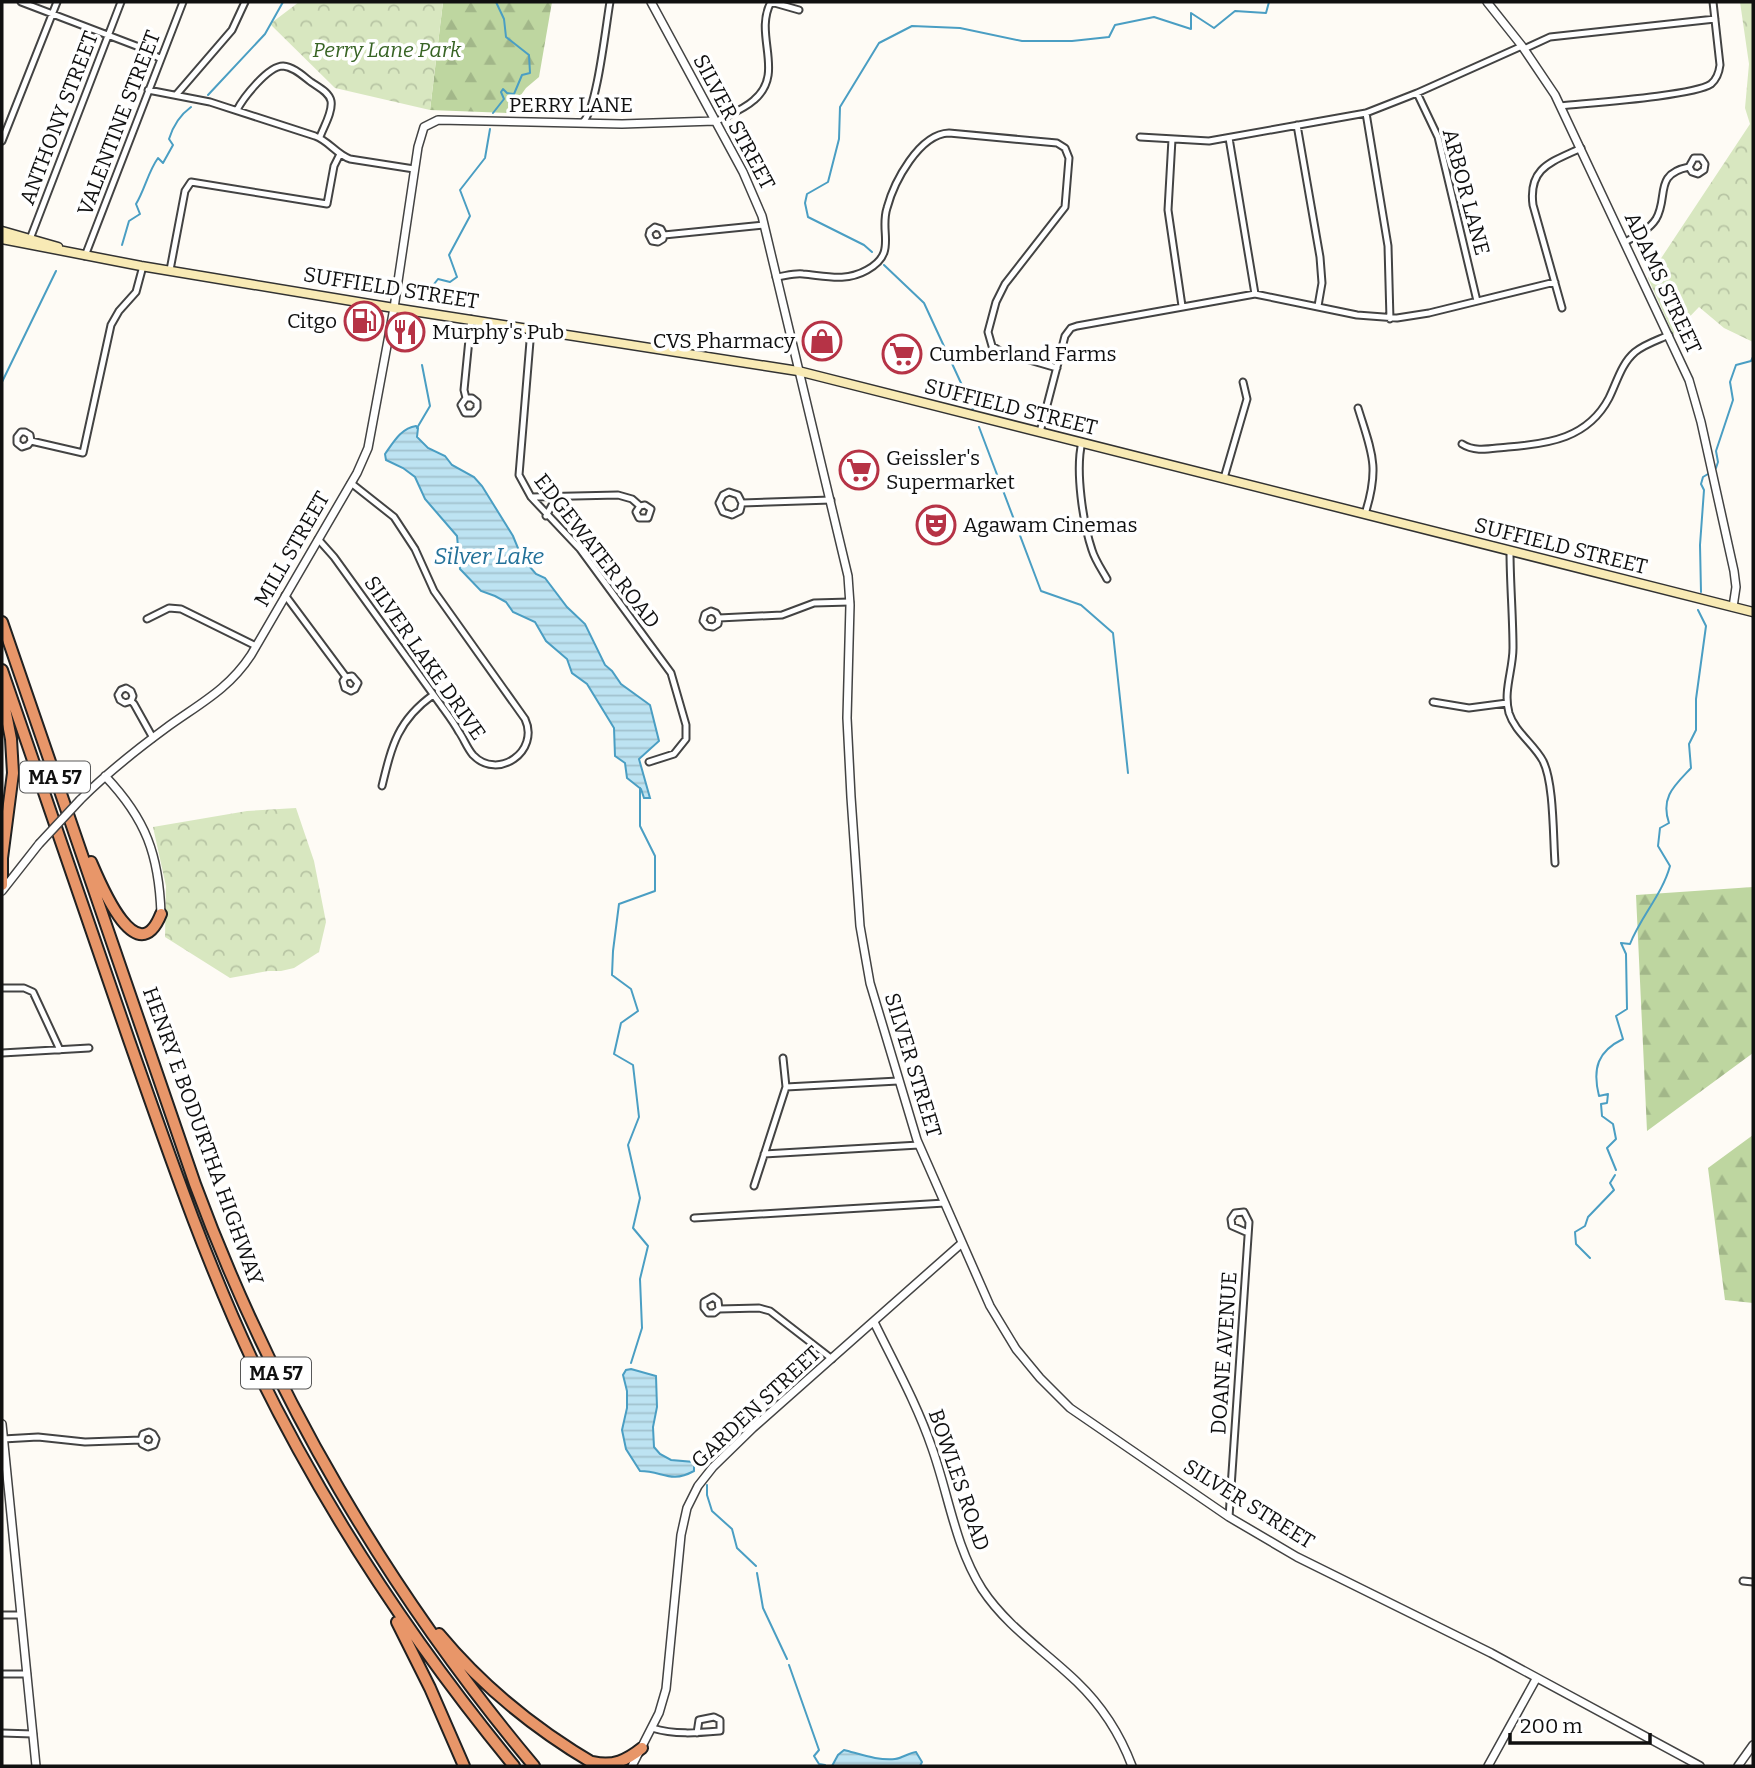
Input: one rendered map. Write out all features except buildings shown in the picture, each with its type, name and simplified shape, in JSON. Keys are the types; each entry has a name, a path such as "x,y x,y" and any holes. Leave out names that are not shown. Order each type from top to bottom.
{"highway":[{"name":"HENRY E BODURTHA HIGHWAY","path":"2,622 190,1167 220,1248 284,1388 359,1523 435,1639 534,1766"},
{"name":"HENRY E BODURTHA HIGHWAY","path":"2,670 170,1159 203,1248 237,1327 278,1412 365,1561 438,1669 514,1766"},
{"path":"2,693 13,762 12,796 2,858 2,885"},
{"path":"51,765 95,871 122,922 132,930 144,932 155,927 162,914"},
{"path":"359,1523 419,1608 464,1661 503,1698 581,1757 598,1766"},
{"path":"365,1561 423,1672 464,1766"},
{"path":"581,1757 597,1763 611,1764 627,1760 642,1748"}],"main road":[{"name":"SUFFIELD STREET","path":"2,231 29,242"},
{"name":"SUFFIELD STREET","path":"2,239 29,242 85,256 394,308 798,371 1753,612"}],"street":[{"path":"21,2 145,50 160,59"},
{"path":"2,141 57,2"},
{"name":"ANTHONY STREET","path":"29,242 121,2"},
{"name":"VALENTINE STREET","path":"85,256 183,2"},
{"path":"176,95 232,30 246,2"},
{"path":"583,122 589,117 610,2"},
{"name":"SILVER STREET","path":"651,2 755,196 764,225 846,561 850,602 847,718 860,926 874,1001 919,1145 1003,1328 1024,1360 1057,1396 1229,1517 1297,1557 1490,1653 1700,1766"},
{"path":"715,122 753,102 766,83 770,60 764,24 771,2 799,10"},
{"name":"ADAMS STREET","path":"1488,2 1523,48 1561,106 1689,380 1702,425 1734,571 1736,587 1732,607"},
{"path":"1561,106 1690,91 1708,85 1717,78 1719,68 1713,2"},
{"path":"1140,137 1209,141 1366,113 1550,37 1715,19"},
{"path":"237,110 246,95 272,69 288,67 330,98 331,107 320,138"},
{"path":"149,90 237,110 320,138 350,159 415,169"},
{"name":"ARBOR LANE","path":"1417,93 1438,137 1477,301"},
{"path":"1366,113 1388,246 1390,319"},
{"name":"PERRY LANE","path":"427,124 438,120 622,124 715,122"},
{"name":"MILL STREET","path":"2,891 39,844 105,776 153,738 222,690 240,671 351,483 364,458 372,434 421,133 427,124"},
{"path":"1297,125 1320,257 1318,306"},
{"path":"776,278 802,274 844,278 860,274 876,264 886,248 886,212 898,181 914,156 936,135 949,133 1055,142 1065,148 1069,158 1065,207 1004,284 988,332 992,346 1002,352 1057,368"},
{"path":"1229,138 1255,294"},
{"path":"1172,139 1168,210 1182,306"},
{"path":"1562,308 1533,205 1533,184 1542,169 1581,148"},
{"path":"170,270 185,191 191,182 327,204 335,163 340,154"},
{"path":"1625,242 1648,228 1655,220 1661,191 1667,179 1675,172 1689,167"},
{"path":"664,235 764,225"},
{"path":"31,442 83,453 110,325 136,292 143,266"},
{"path":"1040,432 1069,330 1077,326 1255,294 1390,319 1416,316 1555,282"},
{"path":"466,398 464,390 471,319"},
{"name":"EDGEWATER ROAD","path":"531,328 518,466 520,480 546,516 580,549 673,678 687,724 685,740 674,754 649,762"},
{"path":"1462,444 1474,450 1515,447 1542,444 1571,436 1588,424 1603,407 1631,356 1642,347 1669,335"},
{"path":"1224,478 1247,399 1243,382"},
{"path":"1358,408 1374,467 1372,491 1365,514"},
{"path":"1082,442 1078,466 1086,525 1093,553 1107,579"},
{"name":"SILVER LAKE DRIVE","path":"318,539 334,557 472,753 490,764 501,764 516,758 528,740 529,729 522,714 434,591 415,549 394,517 351,483"},
{"path":"732,492 738,495 743,503 739,512 729,515 721,510 719,503 723,495 732,492"},
{"path":"531,497 618,495 632,499 640,506"},
{"path":"546,516 557,496"},
{"path":"743,503 831,500"},
{"path":"1510,551 1513,649 1507,703 1515,725 1536,749 1546,768 1555,863"},
{"path":"285,595 346,677"},
{"path":"719,618 782,615 810,604 850,602"},
{"path":"147,619 169,608 181,609 256,646"},
{"path":"382,786 390,752 400,728 412,712 433,695"},
{"path":"131,701 153,738"},
{"path":"1433,702 1469,708 1507,703"},
{"path":"105,776 127,799 145,830 157,866 162,914"},
{"path":"2,988 24,988 33,992 60,1050"},
{"path":"2,1053 89,1048"},
{"path":"754,1186 786,1087 783,1058"},
{"path":"786,1087 898,1082"},
{"path":"764,1154 919,1145"},
{"path":"694,1219 945,1203"},
{"name":"DOANE AVENUE","path":"1229,1517 1248,1233"},
{"name":"GARDEN STREET","path":"632,1766 662,1705 668,1680 680,1539 691,1499 713,1467 770,1412 962,1242"},
{"path":"719,1309 759,1308 770,1311 832,1359"},
{"name":"BOWLES ROAD","path":"874,1322 926,1429 957,1534 976,1579 1005,1618 1077,1681 1101,1708 1121,1739 1132,1766"},
{"path":"2,1424 36,1766"},
{"path":"4,1439 38,1437 85,1443 141,1440"},
{"path":"1743,1581 1753,1582"},
{"path":"2,1615 21,1615"},
{"path":"2,1674 27,1674"},
{"path":"1488,1766 1536,1679"},
{"path":"652,1728 666,1733 697,1733 720,1731 720,1720 714,1717 698,1720 697,1733"},
{"path":"2,1733 33,1734"},
{"path":"1738,1766 1753,1745"}],"green space":[{"name":"Perry Lane Park","path":"299,2 443,2 430,110 335,88 270,24"},
{"path":"443,2 552,2 539,77 526,88 508,113 430,110"},
{"path":"1740,2 1753,2 1753,342 1724,328 1699,307 1673,334 1648,278 1750,124 1745,108 1749,64"},
{"path":"296,808 314,861 326,922 319,952 294,968 230,978 165,937 166,886 153,827 247,811"},
{"path":"1753,887 1753,1053 1647,1131 1636,895"},
{"path":"1753,1135 1753,1303 1725,1300 1708,1168"}],"water":[{"name":"Silver Lake","path":"416,426 417,437 428,448 445,456 452,465 474,477 482,486 513,536 522,558 536,574 545,578 567,607 585,624 605,665 621,684 650,705 659,741 639,759 650,798 644,798 641,789 627,778 625,763 615,756 614,728 587,684 572,673 567,659 546,641 535,622 513,612 506,602 481,591 460,569 457,536 425,499 415,477 386,460 385,454 398,437"},
{"path":"626,1370 656,1376 654,1447 671,1460 694,1462 694,1471 672,1477 640,1471 626,1449 622,1430 627,1408 627,1391 623,1375"},
{"path":"844,1750 889,1759 916,1752 922,1762 920,1766 832,1766"}],"waterway":[{"path":"208,95 265,34 283,2"},
{"path":"493,113 504,99 501,92 503,89 514,94 522,75 530,73 529,55 506,37 504,19 496,2"},
{"path":"872,252 864,245 808,217 805,203 807,194 828,182 839,139 840,107 879,43 912,26 960,28 1022,41 1072,41 1109,37 1115,25 1154,17 1191,29 1191,13 1214,28 1235,11 1266,13 1269,2"},
{"path":"122,245 129,221 140,214 136,204 152,169 158,158 163,163 173,145 169,139 173,130 180,117 191,107"},
{"path":"426,302 438,279 450,282 457,277 449,255 470,216 460,190 485,158 490,129"},
{"path":"884,265 924,303 973,409"},
{"path":"2,382 56,271"},
{"path":"1716,468 1716,451 1733,400 1730,382 1736,365 1751,361 1753,357"},
{"path":"417,428 430,406 422,365"},
{"path":"979,427 1041,591 1081,605 1113,633 1128,773"},
{"path":"1701,592 1700,545 1704,490 1701,484 1703,477 1708,474"},
{"path":"1616,1170 1607,1148 1616,1139 1613,1124 1602,1116 1601,1104 1607,1103 1608,1094 1599,1096 1597,1069 1608,1049 1623,1039 1616,1016 1627,1009 1626,954 1621,943 1630,944 1670,866 1658,846 1660,828 1669,823 1666,806 1668,799 1675,786 1691,768 1689,744 1696,730 1696,699 1706,626 1698,610"},
{"path":"631,1363 642,1328 640,1279 648,1246 633,1228 640,1198 628,1145 639,1117 633,1065 614,1054 621,1023 638,1011 631,989 612,975 619,904 655,891 655,856 640,826 640,788"},
{"path":"1590,1258 1576,1244 1575,1232 1585,1226 1588,1217 1614,1190 1610,1183 1615,1175"},
{"path":"707,1485 712,1511 732,1529 737,1548 756,1566"},
{"path":"757,1573 763,1608 787,1659"},
{"path":"789,1665 819,1750 814,1756 819,1764 825,1765"}],"place":[{"name":"Citgo","path":"364,321"},
{"name":"Murphy's Pub","path":"405,332"},
{"name":"CVS Pharmacy","path":"822,341"},
{"name":"Cumberland Farms","path":"902,354"},
{"name":"Geissler's Supermarket","path":"859,470"},
{"name":"Agawam Cinemas","path":"936,525"}]}
